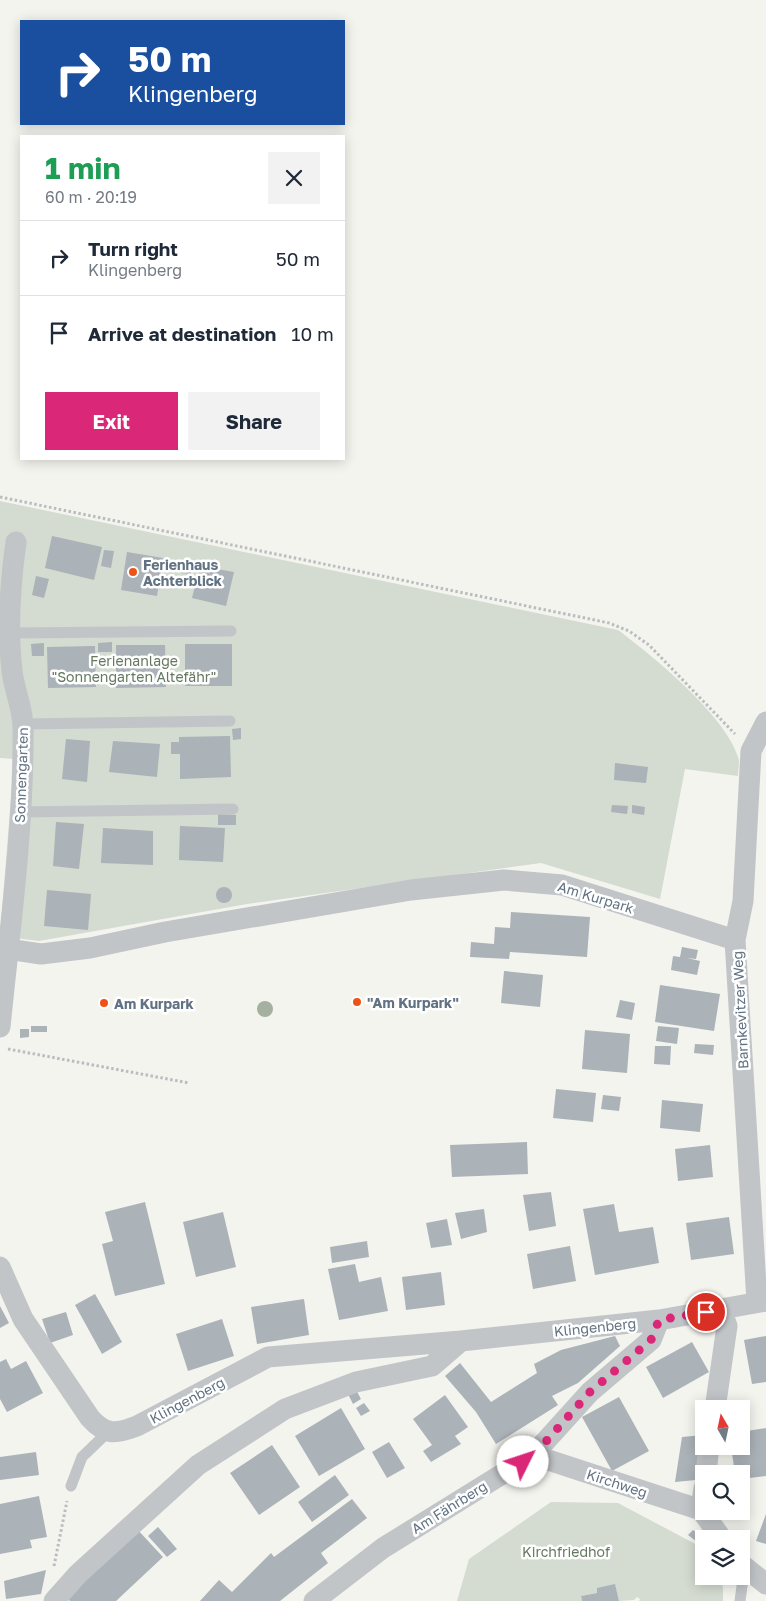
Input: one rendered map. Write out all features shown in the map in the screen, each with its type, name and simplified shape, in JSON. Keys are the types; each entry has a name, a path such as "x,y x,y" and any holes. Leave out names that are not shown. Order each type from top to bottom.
{"street":[{"name":"Sonnengarten","path":"4,949 21,812 23,724 6,671 11,633 5,586 16,542"},
{"name":"Barnkevitzer Weg","path":"762,1302 735,940 743,901 751,751 766,722"},
{"name":"Am Kurpark","path":"4,949 41,954 90,948 165,932 411,890 504,880 562,885 735,940"},
{"path":"0,1026 4,949"},
{"path":"0,1267 23,1319 90,1418 99,1428 108,1432"},
{"name":"Klingenberg","path":"108,1432 121,1432 137,1426 268,1357 461,1342 659,1320 762,1302"},
{"path":"715,1400 727,1326 721,1309"},
{"name":"Am Fährberg","path":"314,1601 383,1548 533,1456 590,1392 651,1340 659,1320"},
{"path":"54,1601 78,1574 198,1465 285,1408 356,1382 432,1366 461,1342"},
{"name":"Kirchweg","path":"533,1456 695,1508"},
{"path":"750,1572 766,1584"}],"lane":[{"path":"11,633 231,630"},
{"path":"23,724 230,721"},
{"path":"21,812 233,809"},
{"path":"70,1486 82,1457 108,1432"},
{"path":"740,1601 742,1585"}],"path":[{"path":"0,497 609,622 629,631 649,645 721,717 751,751"},
{"path":"0,1047 189,1083"},
{"path":"54,1567 70,1486"}],"green space":[{"name":"Ferienanlage \"Sonnengarten Altefähr\"","path":"0,501 618,630 668,671 704,705 719,723 731,741 738,757 738,776 685,769 660,899 541,863 247,904 39,941 0,936 14,759 0,758"},
{"name":"Kirchfriedhof","path":"551,1502 618,1503 695,1544 695,1585 722,1585 723,1601 639,1601 640,1599 637,1597 634,1600 619,1601 615,1585 597,1588 597,1593 581,1596 582,1601 457,1601 469,1559"}],"building":[{"path":"52,536 102,547 94,580 45,568"},
{"path":"104,550 114,551 111,568 101,566"},
{"path":"127,552 163,558 157,596 121,590"},
{"path":"183,565 192,567 191,574 181,573"},
{"path":"200,566 234,572 226,606 192,598"},
{"path":"36,576 49,579 44,598 32,595"},
{"path":"112,642 112,652 98,652 98,643"},
{"path":"44,643 44,656 32,656 31,644"},
{"path":"185,644 232,644 232,686 185,686"},
{"path":"116,645 165,645 166,687 116,688"},
{"path":"95,646 96,687 48,688 47,647"},
{"path":"241,728 241,739 233,740 232,729"},
{"path":"230,736 231,777 180,779 180,754 171,754 171,742 179,742 179,737"},
{"path":"66,739 90,741 87,782 62,779"},
{"path":"113,741 160,744 157,777 109,772"},
{"path":"615,763 648,767 646,783 614,780"},
{"path":"612,805 628,806 627,814 611,812"},
{"path":"632,805 645,807 644,815 632,813"},
{"path":"218,814 236,815 236,825 218,825"},
{"path":"56,822 84,824 79,869 53,866"},
{"path":"180,826 225,828 223,862 179,860"},
{"path":"103,828 153,831 153,865 101,863"},
{"path":"221,887 227,887 232,892 230,901 221,903 216,898 216,892"},
{"path":"47,890 91,894 88,930 44,926"},
{"path":"511,912 590,917 587,957 510,952 509,959 470,957 471,942 494,944 495,927 510,928"},
{"path":"682,947 698,950 696,959 687,958 700,961 697,975 671,970 673,956 680,957"},
{"path":"504,971 543,975 540,1007 501,1003"},
{"path":"660,985 720,994 714,1031 655,1022"},
{"path":"620,1000 635,1003 632,1020 616,1017"},
{"path":"31,1026 47,1026 47,1032 31,1032"},
{"path":"658,1026 679,1028 677,1044 656,1041"},
{"path":"20,1029 29,1029 29,1037 20,1038"},
{"path":"585,1030 630,1034 627,1073 582,1069"},
{"path":"695,1044 714,1045 713,1055 694,1053"},
{"path":"655,1046 671,1046 670,1065 654,1064"},
{"path":"556,1089 596,1093 593,1122 553,1118"},
{"path":"603,1095 621,1097 619,1111 601,1109"},
{"path":"662,1100 703,1104 700,1132 660,1128"},
{"path":"527,1142 528,1174 452,1177 450,1145"},
{"path":"710,1145 713,1177 678,1181 675,1149"},
{"path":"551,1192 556,1226 529,1231 523,1195"},
{"path":"145,1202 165,1284 115,1296 102,1244 113,1241 105,1212"},
{"path":"614,1204 619,1232 653,1227 659,1263 595,1275 583,1209"},
{"path":"484,1209 487,1232 461,1239 455,1213"},
{"path":"223,1212 236,1267 196,1277 183,1222"},
{"path":"729,1217 734,1254 691,1260 686,1223"},
{"path":"447,1219 452,1245 431,1248 426,1223"},
{"path":"367,1241 369,1257 332,1263 330,1247"},
{"path":"570,1246 576,1281 533,1289 527,1254"},
{"path":"355,1264 359,1282 381,1277 388,1311 339,1320 328,1269"},
{"path":"441,1272 445,1305 406,1310 402,1277"},
{"path":"95,1294 122,1342 102,1354 75,1305"},
{"path":"304,1299 309,1335 257,1344 251,1307"},
{"path":"0,1306 9,1323 0,1328"},
{"path":"66,1312 73,1335 50,1343 42,1319"},
{"path":"222,1319 234,1356 188,1371 176,1334"},
{"path":"615,1336 620,1346 578,1383 552,1396 558,1405 496,1444 476,1412 445,1376 460,1363 491,1402 537,1373 534,1364 561,1350"},
{"path":"766,1336 766,1382 752,1384 744,1340"},
{"path":"692,1342 709,1372 663,1398 646,1367"},
{"path":"6,1359 11,1369 26,1361 43,1393 7,1412 0,1399 0,1362"},
{"path":"355,1388 361,1399 353,1404 347,1392"},
{"path":"445,1395 468,1427 455,1436 461,1444 431,1462 423,1451 432,1445 413,1419"},
{"path":"619,1397 649,1451 612,1471 582,1417"},
{"path":"364,1403 370,1411 361,1416 356,1408"},
{"path":"341,1408 365,1449 319,1476 295,1436"},
{"path":"766,1428 766,1476 750,1478 750,1465 734,1465 732,1455 750,1455 750,1431"},
{"path":"695,1436 695,1455 700,1455 698,1465 695,1465 695,1480 675,1482 682,1437"},
{"path":"389,1442 405,1468 387,1478 372,1452"},
{"path":"272,1445 300,1487 259,1515 230,1473"},
{"path":"36,1452 39,1475 0,1480 0,1457"},
{"path":"335,1475 349,1495 312,1522 298,1502"},
{"path":"39,1496 47,1537 30,1540 32,1548 0,1554 0,1504"},
{"path":"352,1499 367,1518 321,1553 328,1563 280,1601 200,1601 219,1580 232,1592 271,1553 274,1557"},
{"path":"766,1514 766,1544 756,1541"},
{"path":"158,1527 177,1549 167,1557 148,1536"},
{"path":"136,1528 163,1557 116,1601 70,1601 64,1595"},
{"path":"693,1530 695,1531 695,1540 688,1535"},
{"path":"46,1570 41,1594 6,1599 4,1581"},
{"path":"615,1584 619,1601 582,1601 581,1596 597,1593 597,1588"}],"place":[{"name":"Ferienhaus Achterblick","path":"133,572"},
{"name":"\"Am Kurpark\"","path":"357,1002"},
{"name":"Am Kurpark","path":"104,1003"}],"route":[{"path":"523,1462 533,1456 590,1392 651,1340 659,1320 706,1312"}]}
